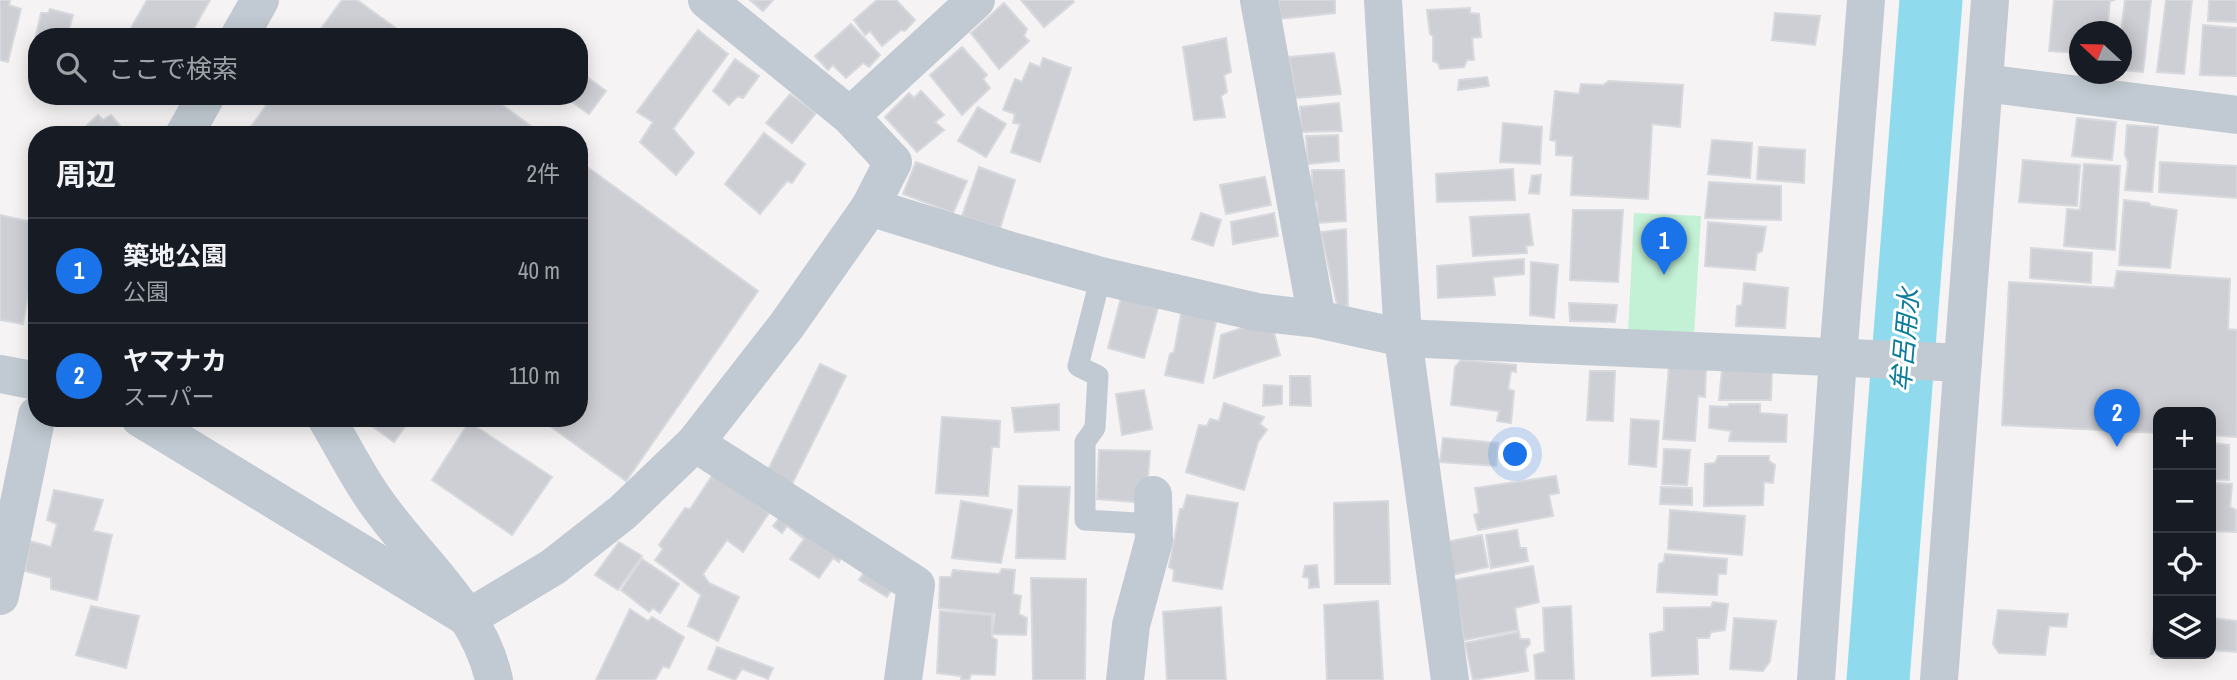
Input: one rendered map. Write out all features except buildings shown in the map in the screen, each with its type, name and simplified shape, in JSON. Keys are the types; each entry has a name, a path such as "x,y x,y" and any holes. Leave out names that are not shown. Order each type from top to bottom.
{"street":[{"path":"244,28 260,0"},
{"path":"468,618 553,567 623,513 695,443 787,325 870,207 893,162 850,117 707,0"},
{"path":"850,117 976,0"},
{"path":"1259,0 1317,319"},
{"path":"1383,0 1403,338 1450,680"},
{"path":"1815,680 1866,0"},
{"path":"1939,680 1990,0"},
{"path":"1984,83 2237,115"},
{"path":"189,126 201,105"},
{"path":"870,207 1101,276 1257,312 1317,319 1403,338 1963,363"},
{"path":"0,374 28,379"},
{"path":"0,596 35,427"},
{"path":"155,427 468,618"},
{"path":"331,427 370,494 468,618 489,658 494,680"},
{"path":"695,443 916,585 903,680"},
{"path":"1125,680 1131,625 1154,540 1154,509"}],"lane":[{"path":"1101,276 1078,366 1098,376 1095,428 1085,442 1085,520 1154,509"}],"green space":[{"path":"1634,213 1701,216 1694,337 1628,334"}],"waterway":[{"name":"牟呂用水","path":"1878,680 1931,0"}],"place":[{"name":"築地公園","path":"1664,275"},
{"name":"ヤマナカ","path":"2117,447"}]}
